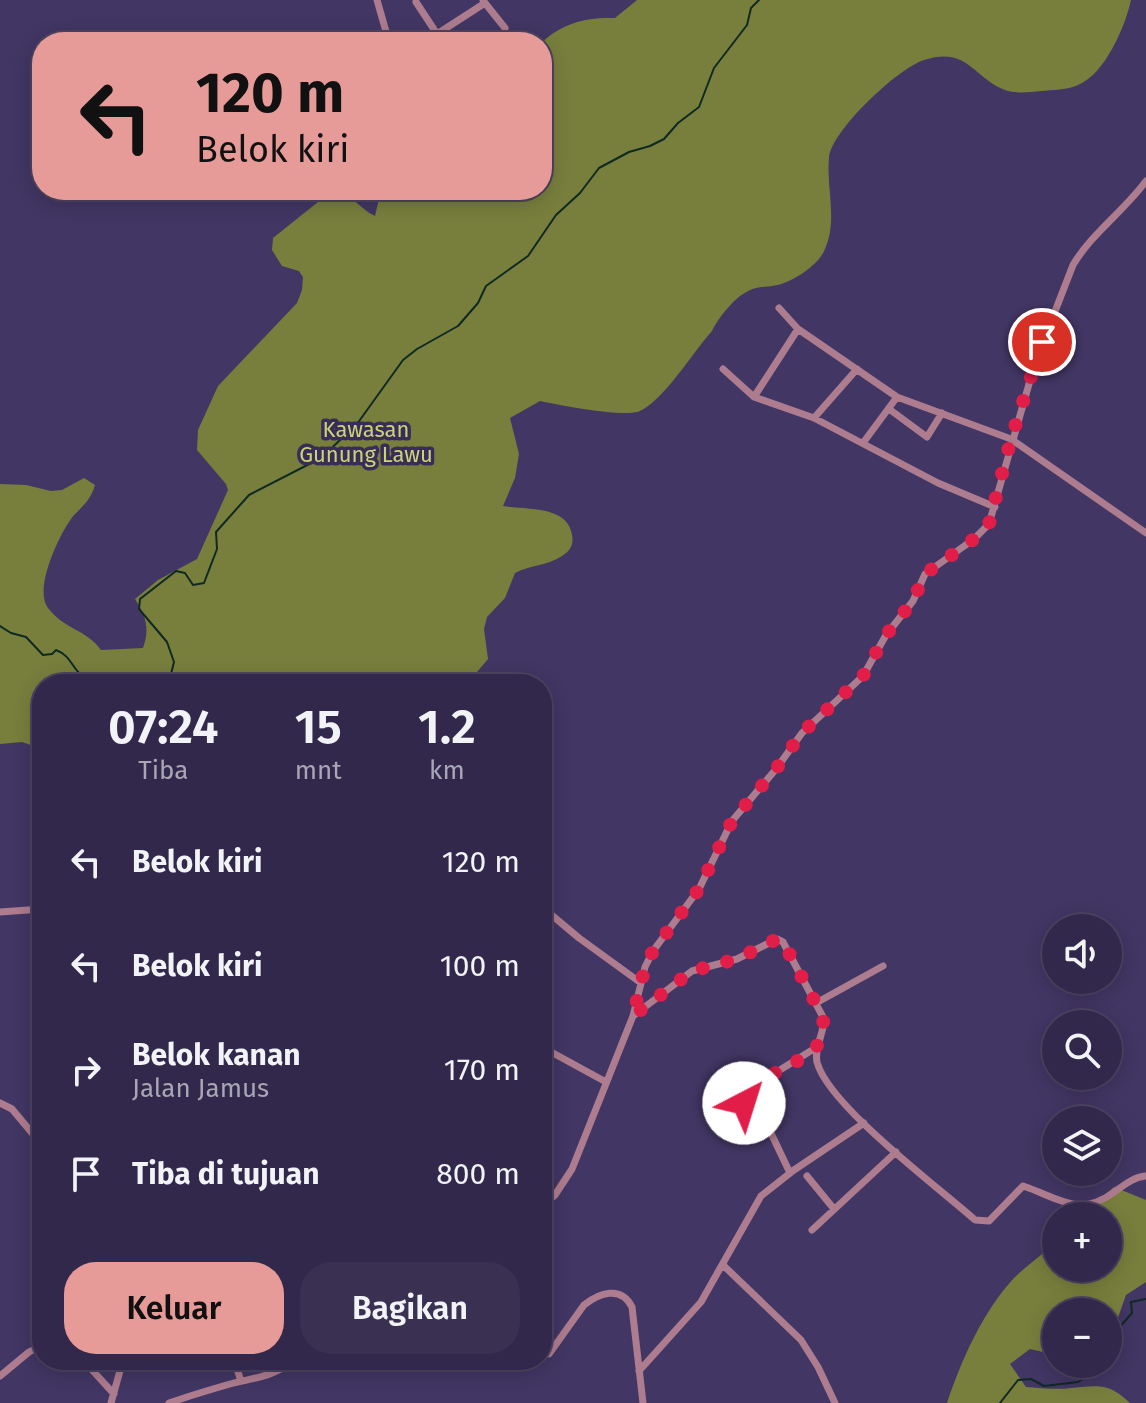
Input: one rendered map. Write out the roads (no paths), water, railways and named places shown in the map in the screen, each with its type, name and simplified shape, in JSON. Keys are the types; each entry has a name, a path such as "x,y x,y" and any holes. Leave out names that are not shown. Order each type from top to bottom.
{"street":[{"path":"377,0 386,32"},
{"path":"440,32 484,1 505,28"},
{"path":"416,2 436,32"},
{"path":"552,1198 572,1169 633,1016 653,951 699,889 732,821 802,733 863,676 886,635 913,601 925,574 984,530 995,507 1011,439 1035,363 1073,265 1081,252 1127,207 1146,181"},
{"path":"779,308 798,329 897,397 1011,439 1146,533"},
{"path":"754,397 798,329"},
{"path":"723,369 754,397 814,418 938,483 995,507"},
{"path":"814,418 857,369"},
{"path":"863,443 897,397"},
{"path":"889,409 927,437 942,413"},
{"path":"0,912 32,910"},
{"path":"552,915 641,983"},
{"path":"633,1016 692,971 737,959 777,939 783,942 824,1024 817,1047 817,1062 829,1088 896,1152 975,1220 989,1221 1023,1186 1058,1201 1085,1206 1105,1198 1139,1176 1146,1176"},
{"path":"816,1003 883,966"},
{"path":"790,1173 769,1129 740,1095 817,1047"},
{"path":"552,1052 606,1082"},
{"path":"0,1103 16,1113 32,1133"},
{"path":"639,1371 692,1314 724,1266 755,1204 790,1173 864,1123"},
{"path":"812,1230 896,1152"},
{"path":"807,1176 834,1209"},
{"path":"724,1266 801,1340 835,1403"},
{"path":"552,1350 584,1305 600,1294 618,1293 632,1307 645,1402"},
{"path":"0,1376 32,1350"},
{"path":"92,1370 114,1394"},
{"path":"111,1403 120,1370"},
{"path":"237,1370 241,1381"},
{"path":"169,1403 280,1370"}],"waterway":[{"path":"171,674 174,662 167,642 139,609 140,599 176,571 185,573 193,585 204,583 217,549 216,532 249,495 321,458 357,424 403,360 458,326 478,303 486,286 528,256 556,215 580,193 599,168 664,139 699,107 714,68 747,25 751,8 759,0"},
{"path":"0,626 26,637 43,655 56,650 63,654 80,674"},
{"path":"1122,1324 1132,1313 1131,1302 1146,1299"},
{"path":"1000,1403 1018,1380 1031,1379 1044,1386 1078,1382 1084,1378"}],"park label":[{"name":"Kawasan Gunung Lawu","path":"366,442"}]}
